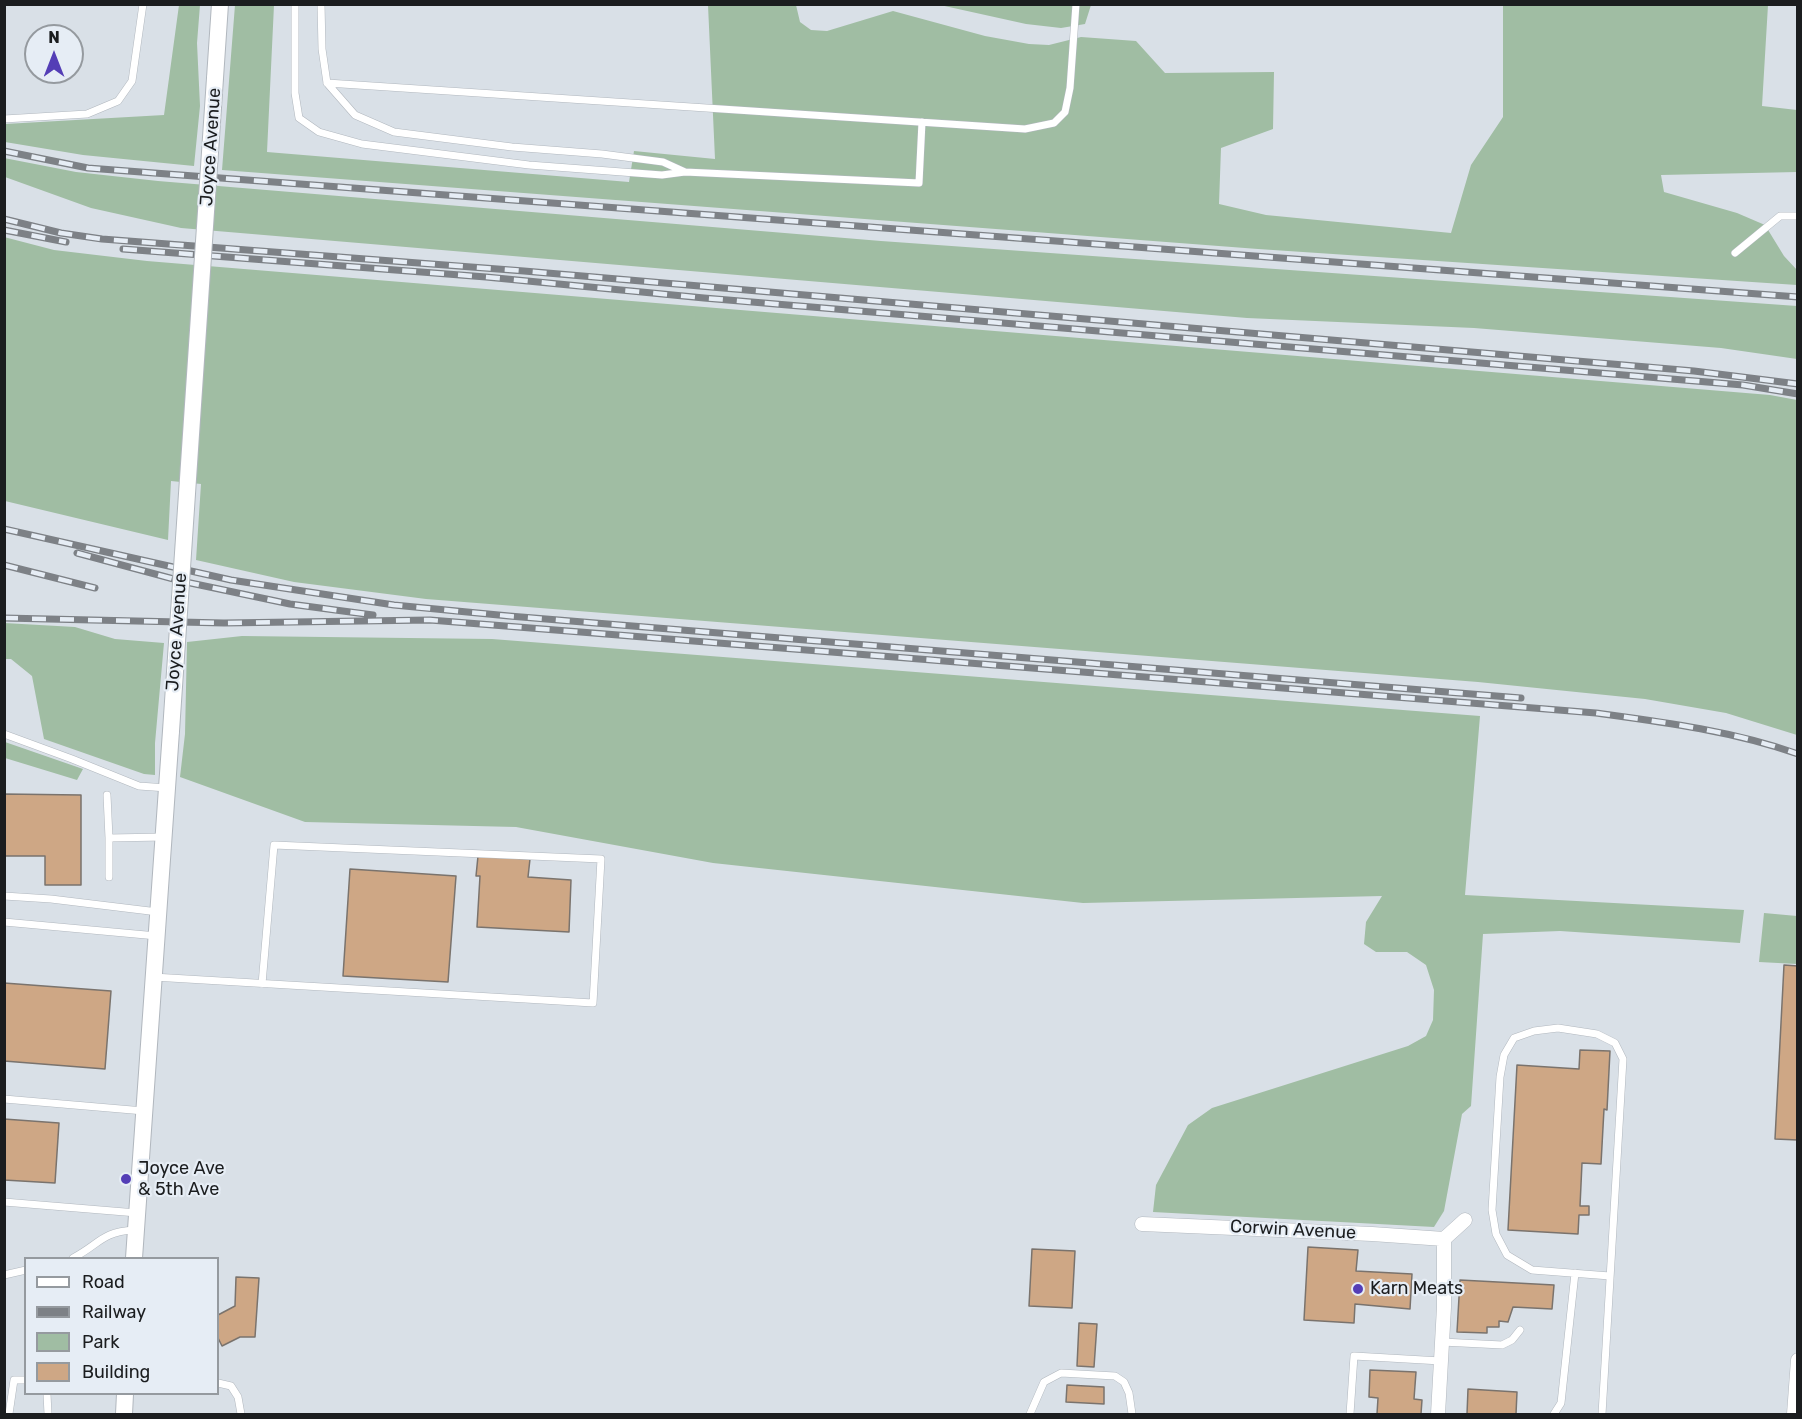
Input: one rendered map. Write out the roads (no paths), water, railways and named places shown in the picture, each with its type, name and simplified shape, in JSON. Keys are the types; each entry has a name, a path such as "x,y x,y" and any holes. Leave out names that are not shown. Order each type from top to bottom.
{"street":[{"name":"Joyce Avenue","path":"134,1257 220,4"},
{"path":"1438,1414 1444,1239 1465,1220"},
{"name":"Corwin Avenue","path":"1142,1224 1360,1233 1444,1239"},
{"path":"1794,1414 1797,1360"},
{"path":"124,1414 125,1395"}],"lane":[{"path":"4,119 87,114 118,101 132,81 143,4"},
{"path":"295,4 295,93 300,118 320,132 362,144 529,165 662,175 685,172 919,183 922,122"},
{"path":"321,4 322,49 327,83 355,115 394,132 512,147 602,154 663,162 685,172"},
{"path":"327,83 1025,129 1054,123 1065,112 1070,88 1076,4"},
{"path":"1734,253 1780,216 1797,216"},
{"path":"4,735 139,786 167,789"},
{"path":"107,795 109,877"},
{"path":"109,838 164,837"},
{"path":"153,977 262,984 593,1003 601,859 274,845 262,984"},
{"path":"4,896 51,899 158,912"},
{"path":"4,922 157,936"},
{"path":"1602,1414 1623,1059 1615,1043 1597,1034 1558,1028 1534,1031 1514,1038 1504,1055 1500,1077 1492,1210 1496,1234 1507,1255 1532,1270 1610,1276"},
{"path":"4,1099 144,1111"},
{"path":"4,1202 137,1222"},
{"path":"74,1257 103,1238 137,1222"},
{"path":"4,1275 24,1270"},
{"path":"1554,1414 1561,1402 1575,1273"},
{"path":"1442,1342 1502,1345 1512,1340 1520,1330"},
{"path":"1350,1414 1354,1356 1441,1361"},
{"path":"1030,1414 1044,1382 1061,1373 1115,1376 1124,1382 1130,1394 1132,1414"},
{"path":"9,1414 14,1380 24,1380"},
{"path":"219,1383 231,1386 238,1397 241,1414"},
{"path":"47,1395 48,1414"}],"railway":[{"path":"4,151 88,168 1798,297"},
{"path":"4,219 61,233 102,239 524,271 1694,371 1798,384"},
{"path":"4,230 66,242"},
{"path":"123,249 486,277 704,298 1743,385 1798,394"},
{"path":"4,529 231,580 394,605 1521,698"},
{"path":"77,553 181,581 290,604 373,615"},
{"path":"4,565 95,588"},
{"path":"4,618 224,623 430,620 1596,713 1723,733 1798,754"}],"place":[{"name":"Joyce Ave & 5th Ave","path":"126,1179"},
{"name":"Karn Meats","path":"1358,1289"}]}
